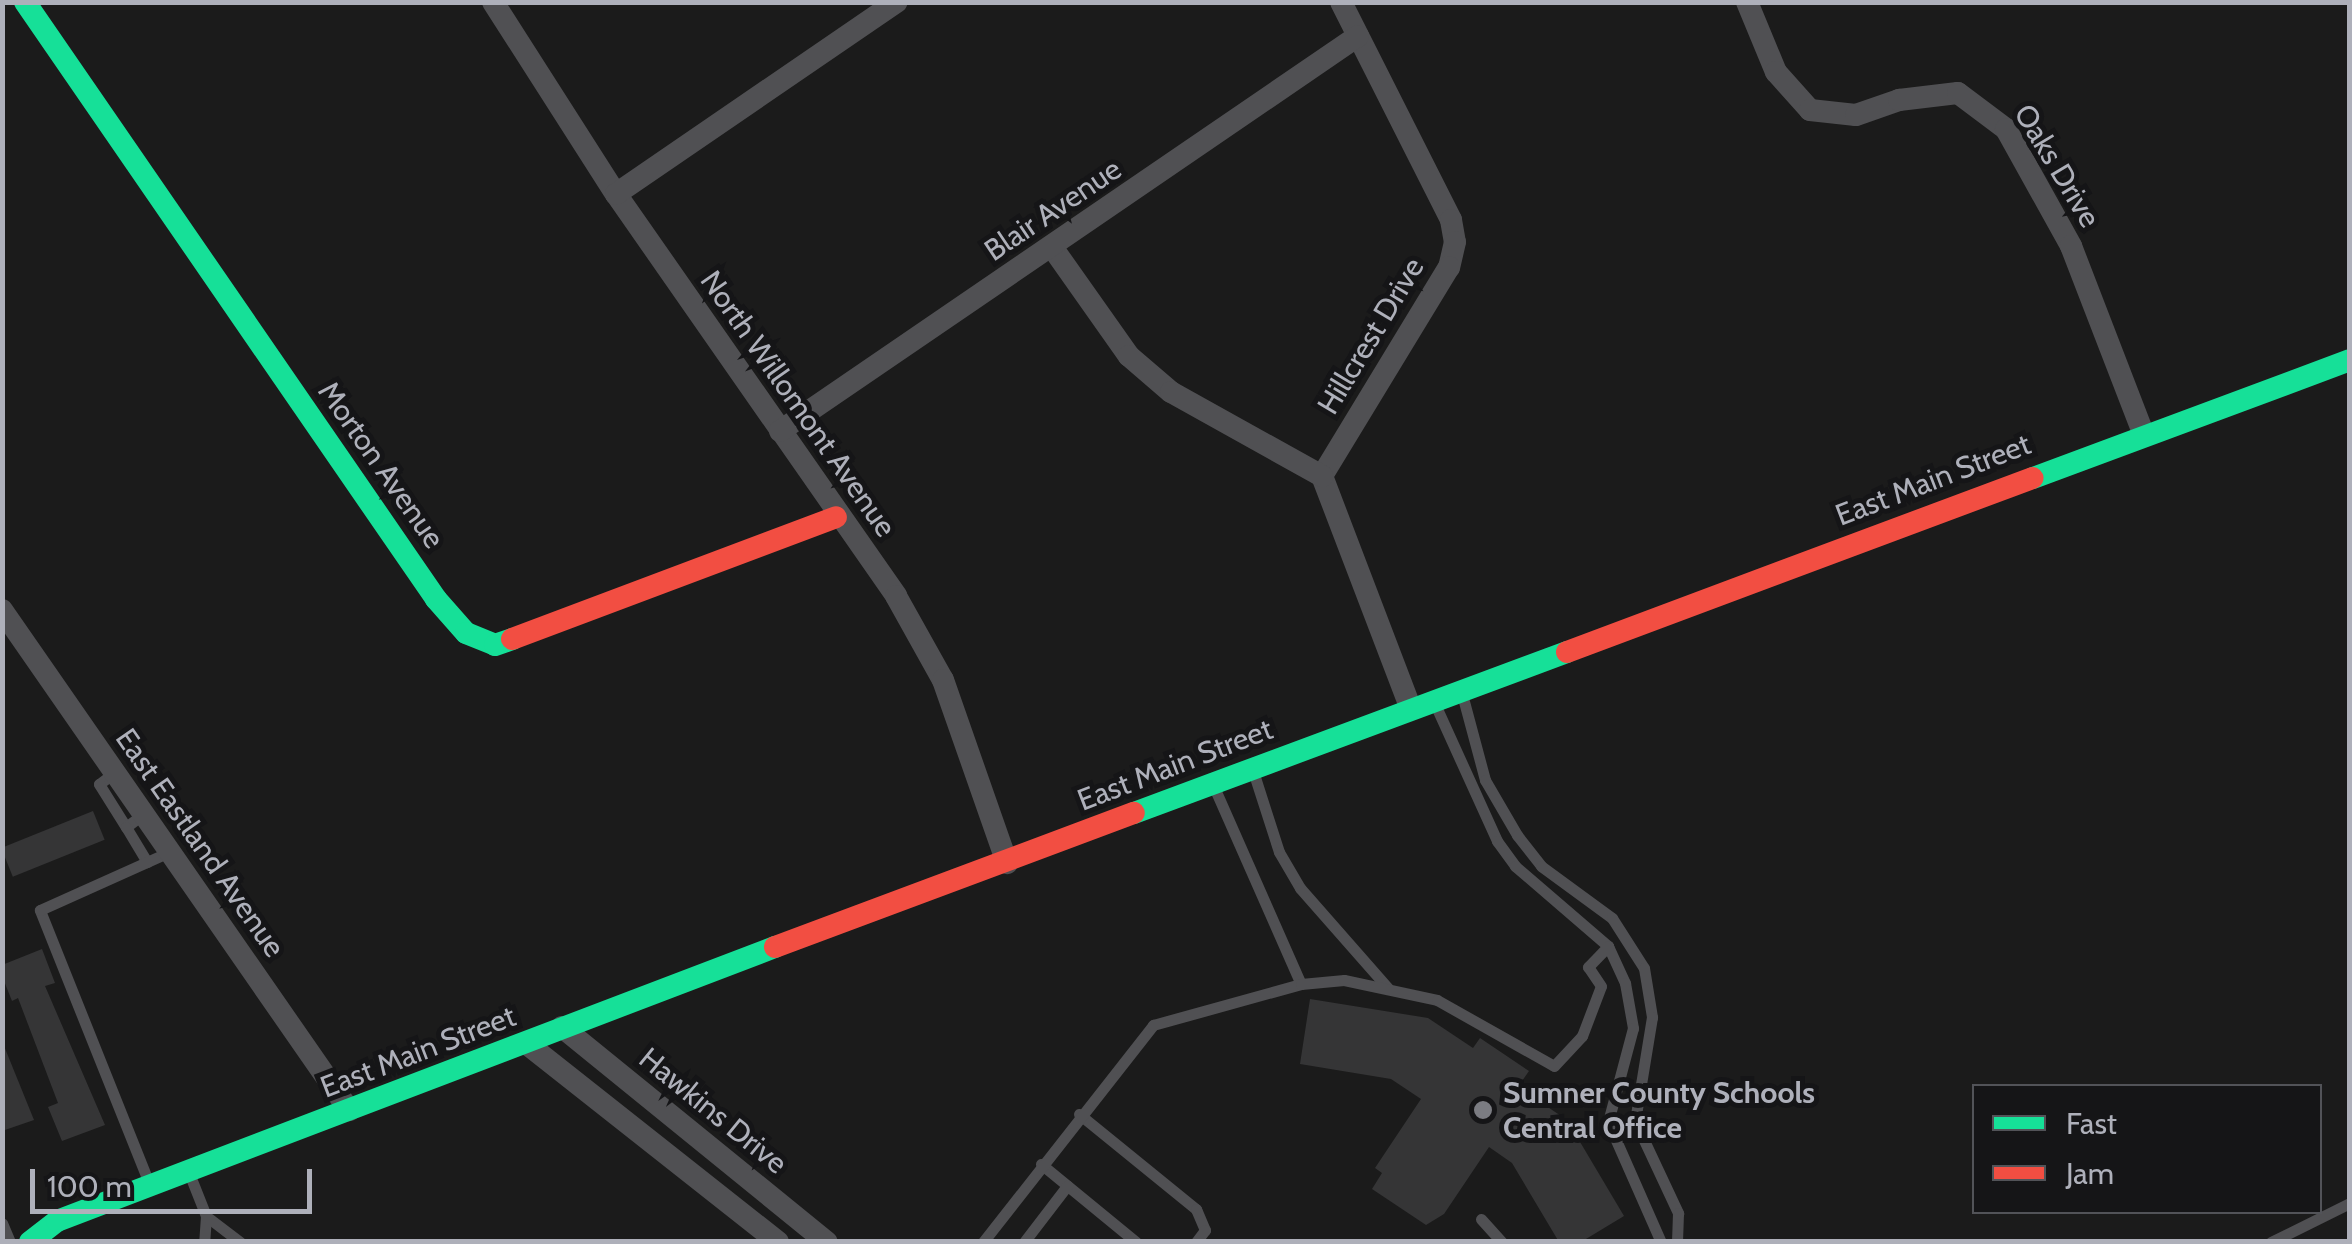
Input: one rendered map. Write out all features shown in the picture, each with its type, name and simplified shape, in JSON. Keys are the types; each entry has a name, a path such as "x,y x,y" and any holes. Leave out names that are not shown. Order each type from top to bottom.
{"street":[{"name":"Morton Avenue","path":"25,2 436,600 466,634 495,645 836,517"},
{"name":"North Willomont Avenue","path":"493,2 616,194 836,517 896,596 943,680 1007,863"},
{"path":"616,194 896,2"},
{"name":"Hillcrest Drive","path":"1322,476 1449,267 1455,242 1450,220 1341,2"},
{"name":"Oaks Drive","path":"1748,2 1776,72 1810,110 1856,115 1898,100 1958,93 2006,128 2072,246 2142,433"},
{"name":"Blair Avenue","path":"780,431 1358,36"},
{"path":"1052,247 1128,356 1157,380 1322,476 1421,702"},
{"name":"East Main Street","path":"30,1242 57,1221 562,1027 1007,863 1421,702 2142,433 2350,360"},
{"name":"East Eastland Avenue","path":"2,610 115,772 135,820 170,852 349,1110"},
{"name":"Hawkins Drive","path":"562,1027 826,1242"},
{"name":"Hawkins Drive","path":"526,1043 778,1242"}],"lane":[{"path":"1461,688 1485,780 1517,835 1541,866 1612,918 1644,968 1652,1017 1635,1121 1678,1213 1677,1242"},
{"path":"1421,702 1497,841 1515,866 1608,946 1625,983 1632,1028 1608,1122 1660,1238 1643,1242"},
{"path":"1252,768 1278,852 1300,888 1388,988"},
{"path":"1212,783 1301,984"},
{"path":"135,820 147,862"},
{"path":"151,1187 40,910 170,852"},
{"path":"983,1241 1153,1024 1301,984 1344,980 1437,1000 1554,1066 1582,1036 1601,986 1588,967 1608,946"},
{"path":"1080,1114 1196,1209 1206,1230 1196,1242"},
{"path":"1041,1164 1136,1242"},
{"path":"189,1173 206,1216 204,1242"},
{"path":"1024,1242 1067,1186"},
{"path":"2271,1242 2350,1203"},
{"path":"206,1216 240,1242"},
{"path":"1481,1219 1502,1242"},
{"path":"2,1222 10,1242"}],"building":[{"path":"93,811 105,840 13,877 2,848"},
{"path":"42,949 55,983 45,986 105,1125 62,1141 48,1107 58,1103 18,998 12,1001 2,976 2,965"},
{"name":"Sumner County Schools Central Office","path":"1310,999 1428,1018 1473,1048 1480,1038 1529,1071 1518,1087 1567,1120 1624,1216 1581,1242 1559,1242 1512,1163 1489,1147 1444,1214 1426,1225 1372,1189 1382,1173 1375,1168 1421,1099 1391,1079 1300,1064"},
{"path":"2,1041 34,1120 2,1131"}],"traffic: fast":[{"path":"25,2 436,599 466,633 495,645 512,639"},
{"path":"2033,478 2350,360"},
{"path":"1134,813 1567,652"},
{"path":"30,1242 57,1221 775,947"}],"traffic: jam":[{"path":"1567,652 2033,478"},
{"path":"512,639 836,517"},
{"path":"775,947 1134,813"}],"place":[{"name":"Sumner County Schools Central Office","path":"1483,1110"}]}
